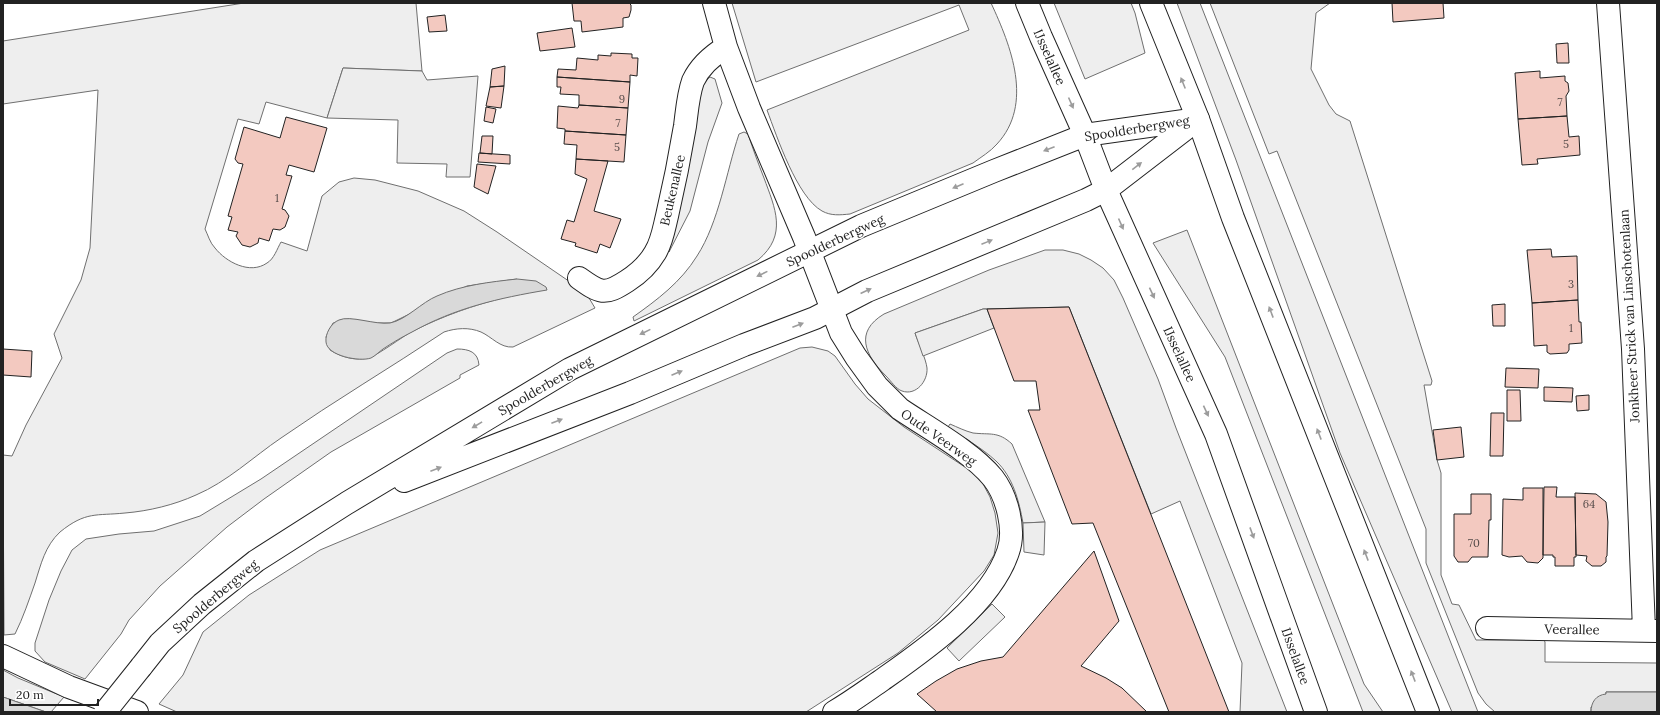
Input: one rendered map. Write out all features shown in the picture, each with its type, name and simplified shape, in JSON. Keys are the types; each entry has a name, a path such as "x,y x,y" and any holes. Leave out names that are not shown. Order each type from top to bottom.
{"main road":[{"path":"714,3 726,47 749,108 810,251 832,309"},
{"name":"IJsselallee","path":"1027,3 1085,135 1106,190 1216,434 1316,712"},
{"path":"1151,3 1198,119 1233,218 1428,712"},
{"name":"Jonkheer Strick van Linschotenlaan","path":"1608,3 1633,349 1650,630"},
{"name":"Beukenallee","path":"579,278 594,289 602,292 608,291 620,286 636,275 647,265 655,254 662,235 678,169 689,99 694,81 702,67 714,54 726,47"},
{"name":"Spoolderbergweg","path":"104,712 160,643 202,604 256,561 347,503 570,369 876,220 994,170 1085,135 1198,119"},
{"name":"Spoolderbergweg","path":"347,503 630,393 744,345 815,318 867,291 1009,233 1106,190 1198,119"},
{"name":"Oude Veerweg","path":"832,309 841,333 877,386 900,409 972,457 993,478 1004,497 1009,516 1011,535 1009,551 992,584 948,630 896,670 834,712"},
{"name":"Veerallee","path":"1487,628 1650,630"},
{"path":"3,656 69,687 137,712"}],"shaded area":[{"path":"244,3 416,3 422,71 343,68 327,118 266,102 259,124 238,119 205,229 212,244 225,258 239,265 253,268 267,263 281,242 307,251 322,196 339,182 354,178 375,180 418,191 464,211 576,286 589,298 595,308 513,347 504,346 485,334 472,329 458,329 444,332 301,424 207,490 188,499 161,507 134,512 91,516 69,525 55,537 47,549 26,609 15,634 4,635 3,455 12,456 26,425 62,358 54,334 81,280 90,248 98,90 3,104 3,41","holes":["517,279 506,297 470,307 436,320 413,331 377,354 368,358 353,359 334,352 330,350 326,337 333,323 349,319 375,323 391,323 467,286"]},
{"path":"732,3 991,3 1006,38 1015,75 1017,93 1014,111 1008,128 994,147 973,163 850,214 836,215 825,213 813,204 796,180 782,150 767,110 969,30 959,5 756,82"},
{"path":"1054,3 1131,3 1145,53 1085,79"},
{"path":"1177,3 1200,3 1478,712 1452,712 1340,453 1236,160"},
{"path":"1210,3 1330,3 1316,13 1311,69 1329,105 1336,114 1350,121 1432,381 1431,385 1424,385 1437,460 1441,473 1441,575 1452,604 1459,605 1476,640 1544,640 1545,662 1657,663 1657,692 1606,692 1606,694 1591,707 1591,712 1495,712 1486,704 1478,693 1426,563 1426,529 1277,151 1269,154"},
{"path":"343,68 422,71 427,80 478,76 470,177 446,177 447,164 397,163 398,120 327,118"},
{"path":"710,77 715,79 722,103 708,142 690,211 669,252 701,88 704,82"},
{"path":"744,132 748,134 775,211 776,231 773,241 767,251 758,260 634,321 633,317 660,297 684,274 705,243 717,213 739,134"},
{"path":"1187,230 1364,684 1383,712 1363,712 1225,357 1153,243"},
{"path":"1045,250 1063,250 1079,254 1103,268 1114,280 1158,379 1287,712 1240,712 1242,663 1180,501 1151,514 1069,307 983,309 915,333 925,360 927,373 920,386 912,391 902,391 896,387 879,368 868,352 866,336 869,328 884,314 989,270"},
{"path":"517,279 536,281 546,287 547,290 495,300 444,316 401,338 371,358 359,359 345,357 332,351 326,342 326,336 329,329 336,321 339,320 356,319 377,323 390,323 402,318 431,299 447,292 476,284"},
{"path":"983,309 987,309 994,328 923,356 915,333"},
{"path":"812,347 828,351 835,356 868,399 904,427 971,471 982,482 990,497 995,513 998,533 994,555 984,571 938,620 898,653 806,712 177,712 159,704 183,675 203,632 249,595 320,550 800,348"},
{"path":"457,349 469,351 475,354 479,365 460,375 460,378 331,452 227,527 160,586 129,620 121,634 85,679 45,662 35,651 35,643 49,600 61,571 72,550 86,539 154,531 200,516 261,479 447,353"},
{"path":"950,424 973,433 998,435 1012,444 1045,522 1023,523 1011,482 1002,467 973,443 948,427"},
{"path":"1045,522 1044,555 1024,552 1023,523"},
{"path":"992,604 1005,617 959,661 947,648"},
{"path":"3,670 18,678 64,697 51,712 46,712 3,697"},
{"path":"1606,692 1657,692 1657,712 1591,712 1592,705 1597,697 1606,694"},
{"path":"3,697 46,712 3,712"}],"building":[{"path":"572,3 629,3 631,5 631,10 629,17 623,18 623,27 582,32 581,21 574,21"},
{"path":"1392,3 1443,3 1444,18 1393,22"},
{"path":"445,15 447,31 429,32 427,17"},
{"path":"572,28 575,47 540,51 537,33"},
{"path":"1568,43 1569,63 1557,63 1556,44"},
{"path":"611,53 632,54 632,58 638,58 637,76 630,75 630,82 557,77 558,69 576,70 577,58 598,60 598,55 611,56"},
{"path":"505,66 504,86 490,87 492,69"},
{"path":"1540,71 1540,78 1565,76 1565,81 1568,83 1569,91 1566,96 1567,116 1518,119 1515,73"},
{"path":"557,77 630,82 628,108 579,105 579,95 560,94 561,87 557,87"},
{"path":"504,86 501,108 486,106 490,87"},
{"path":"579,105 628,108 626,135 565,131 565,129 557,128 558,106 578,108"},
{"path":"486,107 496,109 493,123 484,121"},
{"path":"1567,116 1569,137 1579,136 1580,155 1537,159 1538,164 1522,165 1518,119"},
{"path":"286,117 327,128 314,172 289,165 286,175 292,176 282,209 285,210 289,216 285,227 280,230 273,229 269,241 259,238 258,243 250,247 242,245 236,236 238,232 228,230 232,217 228,216 243,164 238,163 235,159 244,127 280,138"},
{"path":"565,131 626,135 624,162 576,159 577,145 564,144"},
{"path":"482,136 493,136 492,154 480,153"},
{"path":"479,153 510,155 510,164 478,162"},
{"path":"576,159 608,161 594,211 621,219 610,248 600,244 597,253 575,246 576,243 561,239 567,220 574,222 587,179 575,174"},
{"path":"477,164 496,166 488,194 474,187"},
{"path":"1551,249 1552,257 1577,256 1578,300 1532,303 1527,250"},
{"path":"1578,300 1582,343 1569,344 1569,350 1567,353 1550,354 1547,352 1547,345 1534,346 1532,303"},
{"path":"1505,304 1505,326 1493,326 1492,305"},
{"path":"1069,307 1229,712 1169,712 1093,523 1072,524 1028,410 1040,410 1036,381 1014,381 987,309"},
{"path":"3,349 32,351 31,377 3,375"},
{"path":"1506,368 1539,369 1538,388 1505,387"},
{"path":"1544,387 1573,388 1572,402 1544,401"},
{"path":"1507,390 1520,390 1521,421 1507,421"},
{"path":"1589,395 1589,410 1577,411 1576,396"},
{"path":"1491,413 1504,413 1503,456 1490,456"},
{"path":"1461,427 1464,457 1437,460 1433,430"},
{"path":"1544,487 1557,487 1556,497 1575,497 1576,557 1574,557 1574,566 1555,566 1555,557 1553,557 1553,555 1543,555"},
{"path":"1523,488 1543,488 1543,558 1538,563 1527,562 1522,556 1509,557 1502,555 1503,499 1523,500"},
{"path":"1575,493 1596,494 1606,502 1608,522 1607,556 1606,562 1601,566 1592,566 1586,561 1587,556 1576,555"},
{"path":"1471,494 1491,494 1491,520 1489,520 1488,557 1472,557 1468,562 1458,562 1454,556 1454,514 1471,514"},
{"path":"1094,551 1119,621 1081,666 1106,678 1122,688 1147,712 937,712 917,694 957,669 981,661 1003,657"}]}
